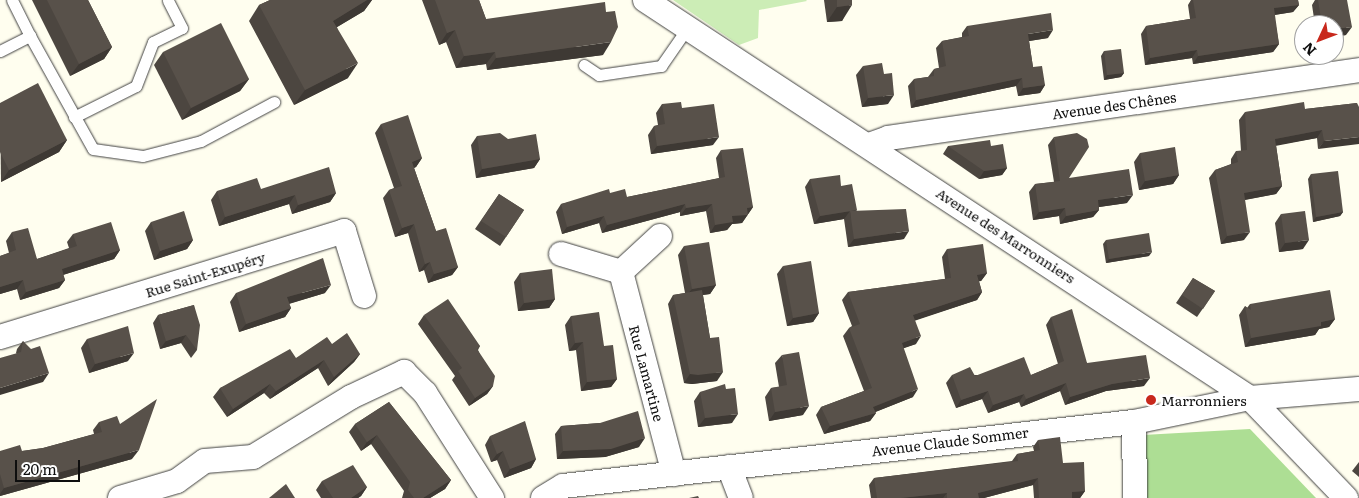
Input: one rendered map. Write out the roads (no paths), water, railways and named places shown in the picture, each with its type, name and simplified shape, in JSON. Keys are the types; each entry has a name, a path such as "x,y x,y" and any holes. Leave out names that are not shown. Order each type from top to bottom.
{"street":[{"name":"Avenue des Marronniers","path":"645,0 869,145 1250,398 1346,498"},
{"name":"Avenue des Chênes","path":"869,145 888,138 1359,70"},
{"name":"Rue Saint-Exupéry","path":"0,337 344,231 364,296"},
{"path":"561,254 621,272 660,236"},
{"name":"Rue Lamartine","path":"621,272 674,474"},
{"path":"120,498 177,481 206,461 253,458 351,397 404,372 425,394 492,498"},
{"name":"Avenue Claude Sommer","path":"543,498 563,486 1134,422 1250,398 1359,389"},
{"path":"1134,422 1135,498"},
{"path":"730,467 741,498"}],"lane":[{"path":"12,0 93,149 143,156 201,141 274,102"},
{"path":"74,117 136,86 153,42 182,28 168,0"},
{"path":"584,65 599,75 661,66 688,27"},
{"path":"0,51 30,36"}],"place":[{"name":"Marronniers","path":"1151,400"}]}
